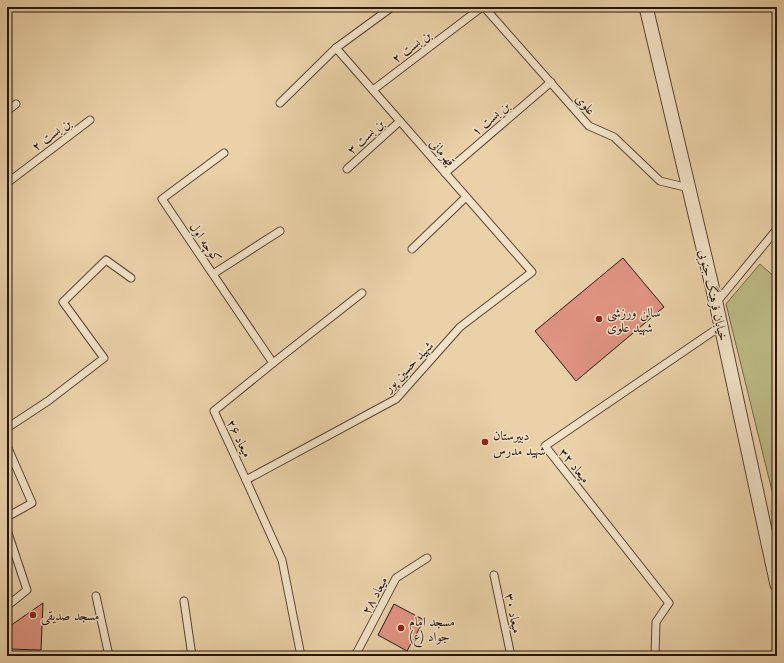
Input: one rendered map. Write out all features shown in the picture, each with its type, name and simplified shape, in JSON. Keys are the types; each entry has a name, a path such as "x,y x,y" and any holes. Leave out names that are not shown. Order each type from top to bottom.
{"street":[{"name":"خیابان فرهنگ جنوبی","path":"646,7 690,188 777,585"}],"lane":[{"path":"280,103 336,48 392,7"},
{"name":"علوی","path":"483,7 589,126 614,136 660,181 690,188"},
{"name":"بن بست ۲","path":"373,90 483,7"},
{"name":"قهرمانی","path":"336,48 532,272"},
{"name":"بن بست ۱","path":"445,173 551,82"},
{"path":"7,111 16,104"},
{"name":"بن بست ۲","path":"7,183 90,120"},
{"name":"بن بست ۳","path":"347,170 400,121"},
{"name":"کوچه اول","path":"224,154 162,200 273,363"},
{"path":"412,248 466,197"},
{"path":"716,303 777,229"},
{"path":"213,274 280,231"},
{"path":"7,428 48,401 104,358 63,302 106,260 131,278"},
{"name":"شهید حسین پور","path":"246,480 396,399 460,327 532,272"},
{"name":"میعاد ۲۶","path":"301,656 282,560 214,411 362,294"},
{"name":"میعاد ۳۲","path":"655,656 656,622 669,603 544,446 721,326"},
{"path":"7,446 32,503 7,517"},
{"path":"7,530 27,590 7,606"},
{"name":"میعاد ۲۸","path":"355,656 396,578 427,558"},
{"name":"میعاد ۳۰","path":"494,575 511,656"},
{"path":"96,596 109,656"},
{"path":"184,601 192,656"}],"shaded area":[{"path":"760,264 777,279 777,511 726,304"}],"building":[{"name":"سالن ورزشی شهید علوی","path":"623,258 664,307 576,381 535,331"},
{"name":"مسجد صدیقی","path":"43,603 41,650 7,649 7,628"},
{"name":"مسجد امام جواد (ع)","path":"394,604 424,620 407,651 378,635"}],"place":[{"name":"سالن ورزشی شهید علوی","path":"599,319"},
{"name":"دبیرستان شهید مدرس","path":"485,442"},
{"name":"مسجد صدیقی","path":"33,615"},
{"name":"مسجد امام جواد (ع)","path":"401,628"}]}
